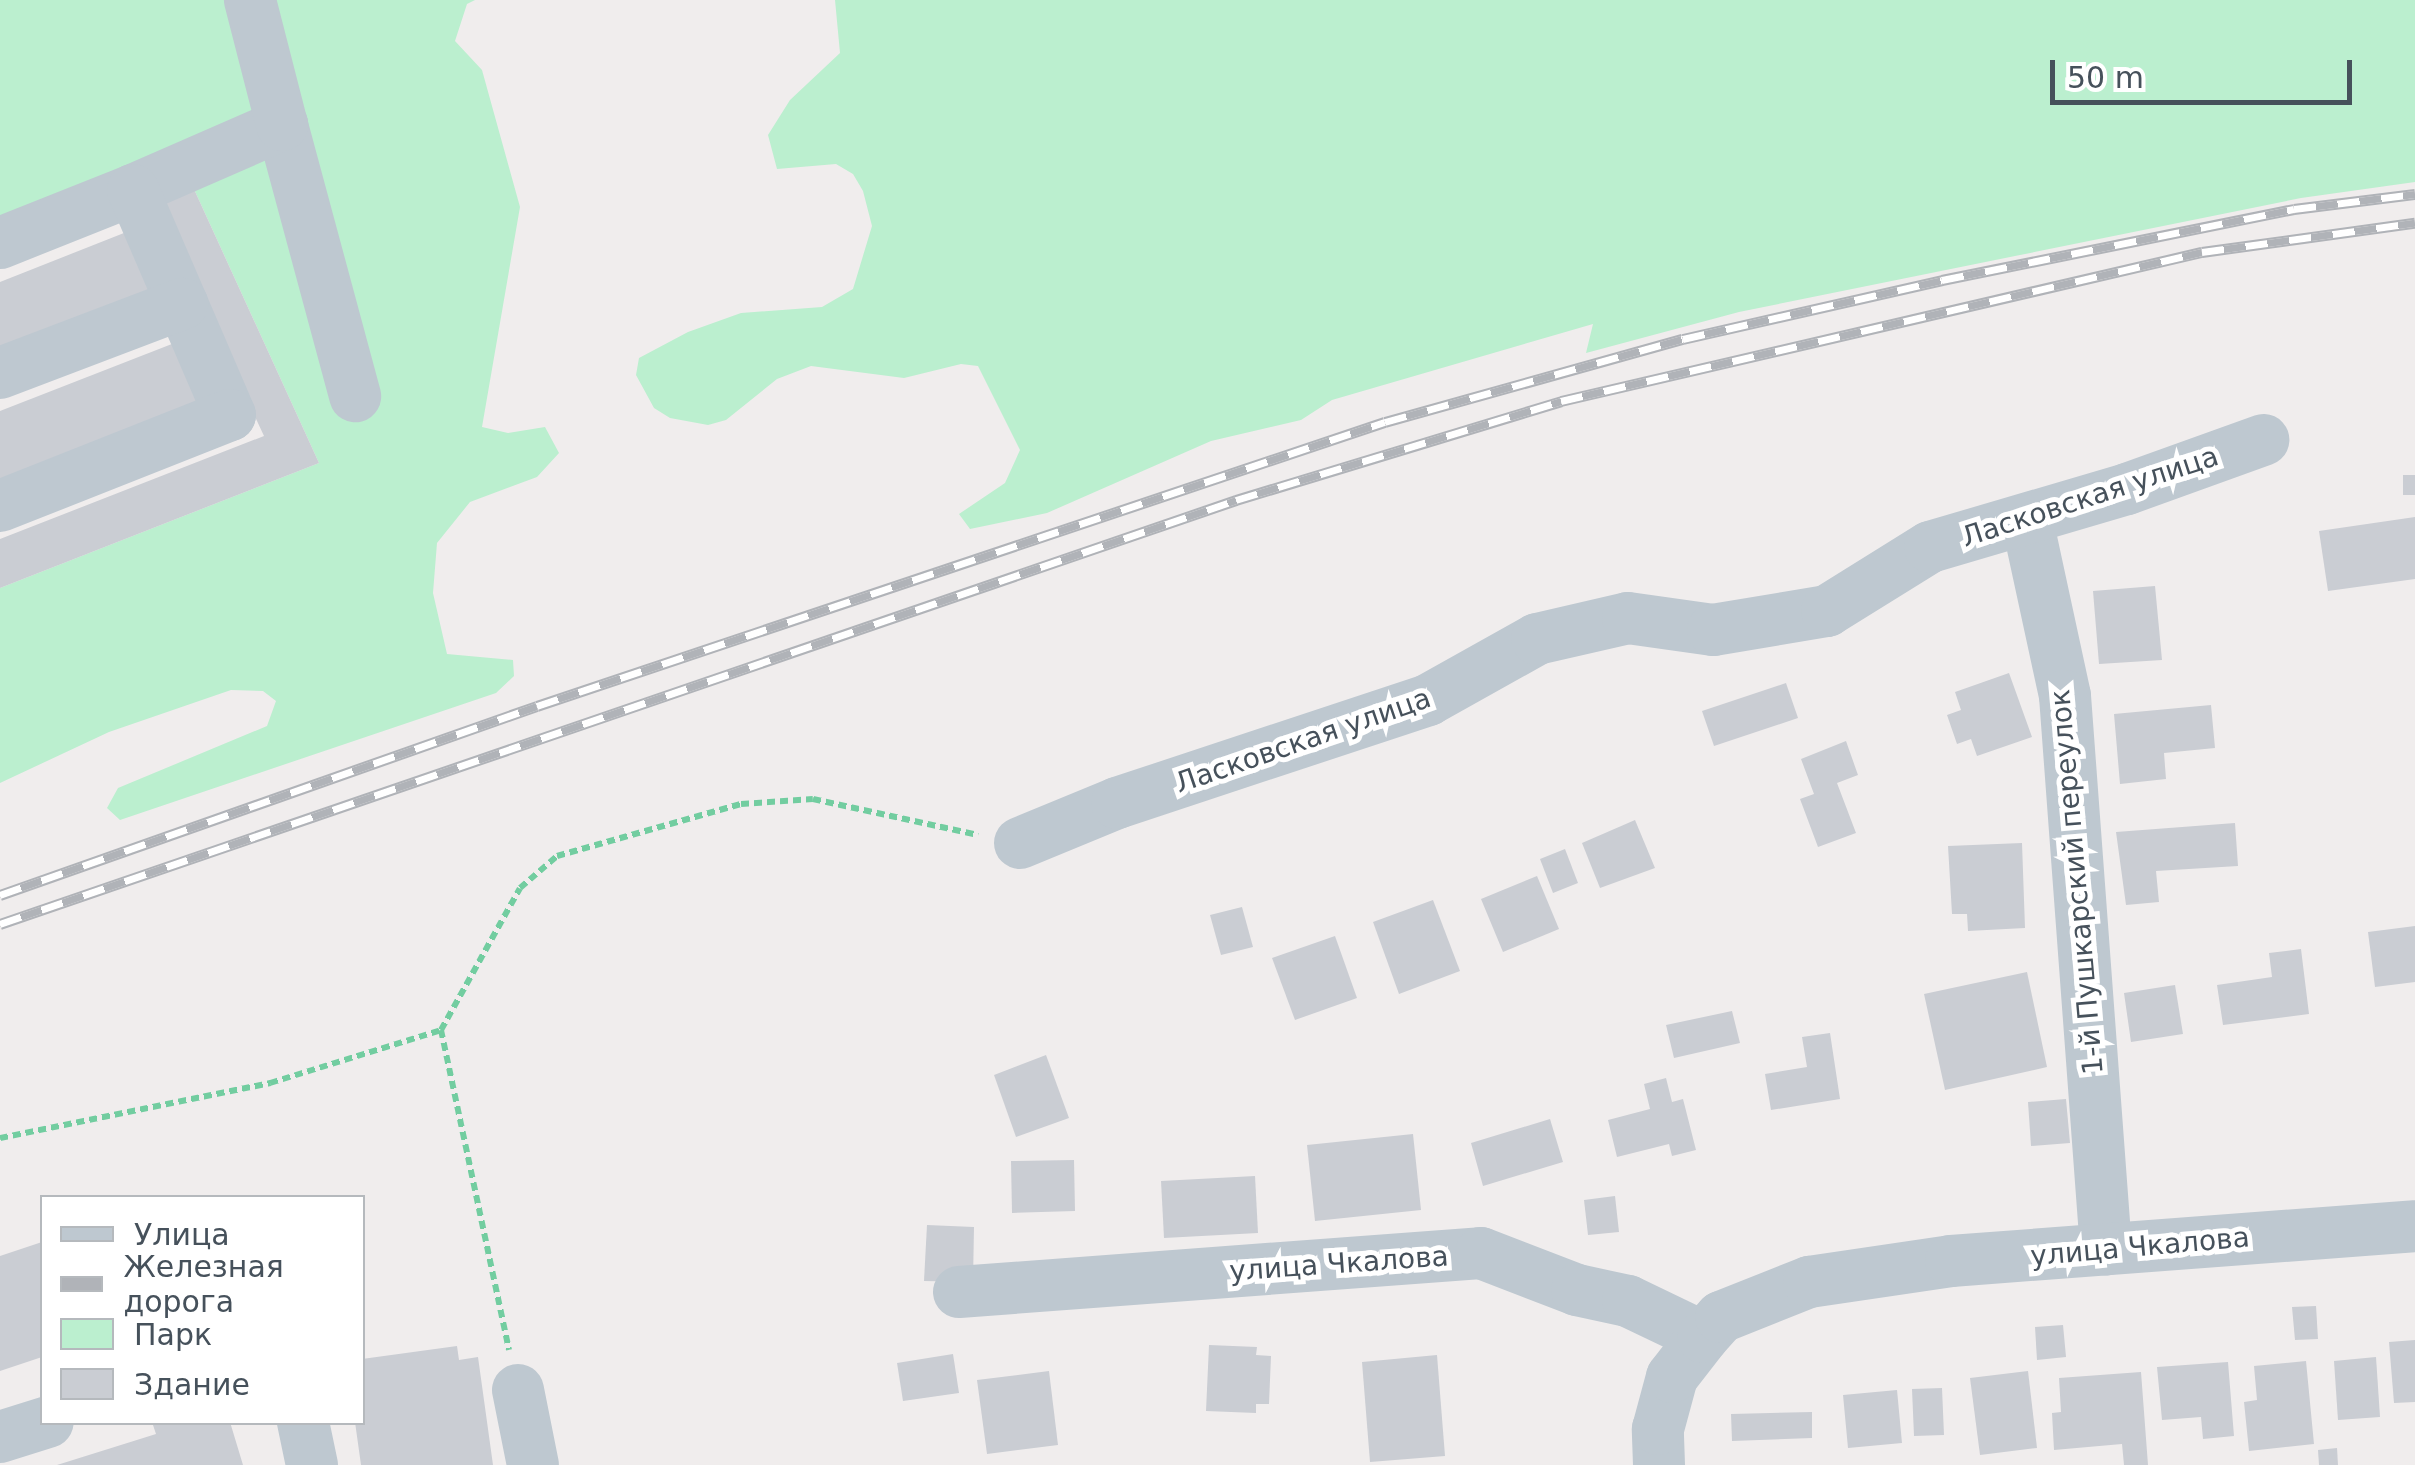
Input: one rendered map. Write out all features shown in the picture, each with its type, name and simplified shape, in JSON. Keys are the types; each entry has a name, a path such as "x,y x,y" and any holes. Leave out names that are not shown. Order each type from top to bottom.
{"street":[{"path":"250,0 355,396"},
{"path":"0,243 282,125"},
{"path":"0,506 230,415 132,190"},
{"path":"0,373 182,304"},
{"name":"Ласковская улица","path":"1020,844 1117,803 1428,700 1537,639 1628,618 1713,630 1827,611 1930,547 2026,520 2262,440"},
{"name":"1-й Пушкарский переулок","path":"2026,520 2065,696 2106,1248"},
{"name":"улица Чкалова","path":"1659,1465 1658,1428 1672,1377 1703,1338 1721,1317 1809,1282 2106,1248 2415,1226"},
{"name":"улица Чкалова","path":"959,1292 1482,1253 1576,1290 1628,1300 1703,1338"},
{"path":"518,1390 533,1465"},
{"path":"0,1437 40,1424"},
{"path":"304,1425 312,1465"}],"path":[{"path":"518,1390 441,1030 520,888 558,856 741,804 813,800 1020,844"},
{"path":"0,1138 270,1083 441,1030"}],"green space":[{"path":"0,0 475,0 467,4 455,41 482,70 520,207 482,427 508,433 545,427 559,453 537,477 470,502 437,543 433,593 447,654 513,660 514,676 496,693 120,820 107,808 118,788 267,726 276,701 263,691 231,690 109,732 0,783 0,588 319,463 188,176 0,247"},
{"path":"835,0 2415,0 2415,182 2301,198 1739,312 1586,353 1593,324 1332,400 1301,420 1211,441 1047,513 970,529 959,514 1005,483 1020,450 978,366 961,364 904,378 811,366 777,379 726,420 708,425 670,418 654,408 636,375 639,358 688,332 741,313 822,307 853,289 872,226 863,191 853,174 836,164 777,169 768,135 790,100 840,53"}],"building":[{"path":"188,176 319,463 0,588 0,539 264,436 150,191"},
{"path":"129,231 157,302 0,364 0,282"},
{"path":"177,342 204,413 0,493 0,411"},
{"path":"2403,475 2415,475 2415,495 2403,495"},
{"path":"2415,517 2415,579 2328,591 2319,531"},
{"path":"2155,586 2162,660 2099,664 2093,591"},
{"path":"2009,673 2032,737 1977,756 1971,739 1957,744 1947,715 1961,710 1955,692"},
{"path":"1786,683 1798,718 1714,746 1702,711"},
{"path":"2211,705 2215,748 2164,753 2166,779 2120,784 2114,714"},
{"path":"1846,741 1858,775 1837,783 1856,833 1818,847 1800,799 1814,794 1801,759"},
{"path":"1635,820 1655,868 1600,888 1582,843"},
{"path":"2235,823 2238,866 2156,871 2159,902 2126,905 2116,832"},
{"path":"2022,843 2025,928 1968,931 1967,914 1952,914 1948,846"},
{"path":"1565,849 1578,883 1553,893 1540,859"},
{"path":"1537,876 1559,929 1503,952 1481,899"},
{"path":"1433,900 1460,971 1399,994 1373,922"},
{"path":"1242,907 1253,947 1221,955 1210,915"},
{"path":"2415,926 2415,982 2375,987 2368,932"},
{"path":"1335,936 1357,998 1295,1020 1272,958"},
{"path":"2301,949 2309,1014 2223,1025 2217,985 2272,977 2269,953"},
{"path":"2027,972 2047,1067 1945,1090 1924,994"},
{"path":"2175,985 2183,1034 2131,1042 2124,993"},
{"path":"1732,1011 1740,1043 1674,1058 1666,1025"},
{"path":"1830,1033 1840,1099 1771,1110 1765,1074 1807,1067 1802,1037"},
{"path":"1046,1055 1069,1118 1016,1137 994,1075"},
{"path":"1666,1078 1672,1102 1683,1099 1696,1150 1672,1156 1669,1144 1617,1157 1608,1120 1650,1109 1644,1084"},
{"path":"2066,1099 2070,1143 2031,1146 2028,1102"},
{"path":"1550,1119 1563,1162 1483,1186 1471,1143"},
{"path":"1413,1134 1421,1210 1315,1221 1307,1145"},
{"path":"1074,1160 1075,1211 1012,1213 1011,1161"},
{"path":"1255,1176 1258,1233 1164,1238 1161,1181"},
{"path":"1615,1196 1619,1232 1588,1235 1584,1200"},
{"path":"927,1225 974,1227 973,1282 924,1281"},
{"path":"40,1243 40,1358 0,1371 0,1256"},
{"path":"2316,1306 2318,1339 2295,1340 2292,1307"},
{"path":"2063,1325 2066,1357 2037,1360 2035,1327"},
{"path":"2415,1340 2415,1402 2394,1403 2389,1342"},
{"path":"1209,1345 1257,1347 1256,1355 1271,1356 1269,1404 1256,1404 1256,1413 1206,1411"},
{"path":"457,1346 459,1360 478,1357 493,1465 361,1465 355,1425 365,1425 365,1359"},
{"path":"953,1354 959,1393 903,1401 897,1363"},
{"path":"1437,1355 1445,1456 1370,1462 1362,1362"},
{"path":"2376,1357 2380,1417 2338,1420 2334,1361"},
{"path":"2306,1361 2314,1444 2249,1451 2244,1402 2257,1400 2254,1366"},
{"path":"2228,1362 2234,1436 2203,1439 2201,1417 2162,1420 2157,1367"},
{"path":"1049,1371 1058,1445 987,1454 977,1380"},
{"path":"2028,1371 2037,1448 1980,1455 1970,1378"},
{"path":"2141,1372 2148,1465 2124,1465 2122,1444 2054,1450 2052,1413 2061,1412 2059,1378"},
{"path":"1942,1388 1944,1435 1914,1436 1912,1389"},
{"path":"1897,1390 1902,1443 1848,1448 1843,1395"},
{"path":"1812,1412 1812,1438 1732,1441 1731,1414"},
{"path":"153,1425 231,1425 243,1465 57,1465 156,1434"},
{"path":"2337,1448 2338,1465 2319,1465 2318,1450"}],"railway":[{"path":"0,895 537,706 1385,422 1683,339 1942,280 2294,209 2415,194"},
{"path":"0,924 1236,500 1561,401 2202,252 2415,223"}]}
